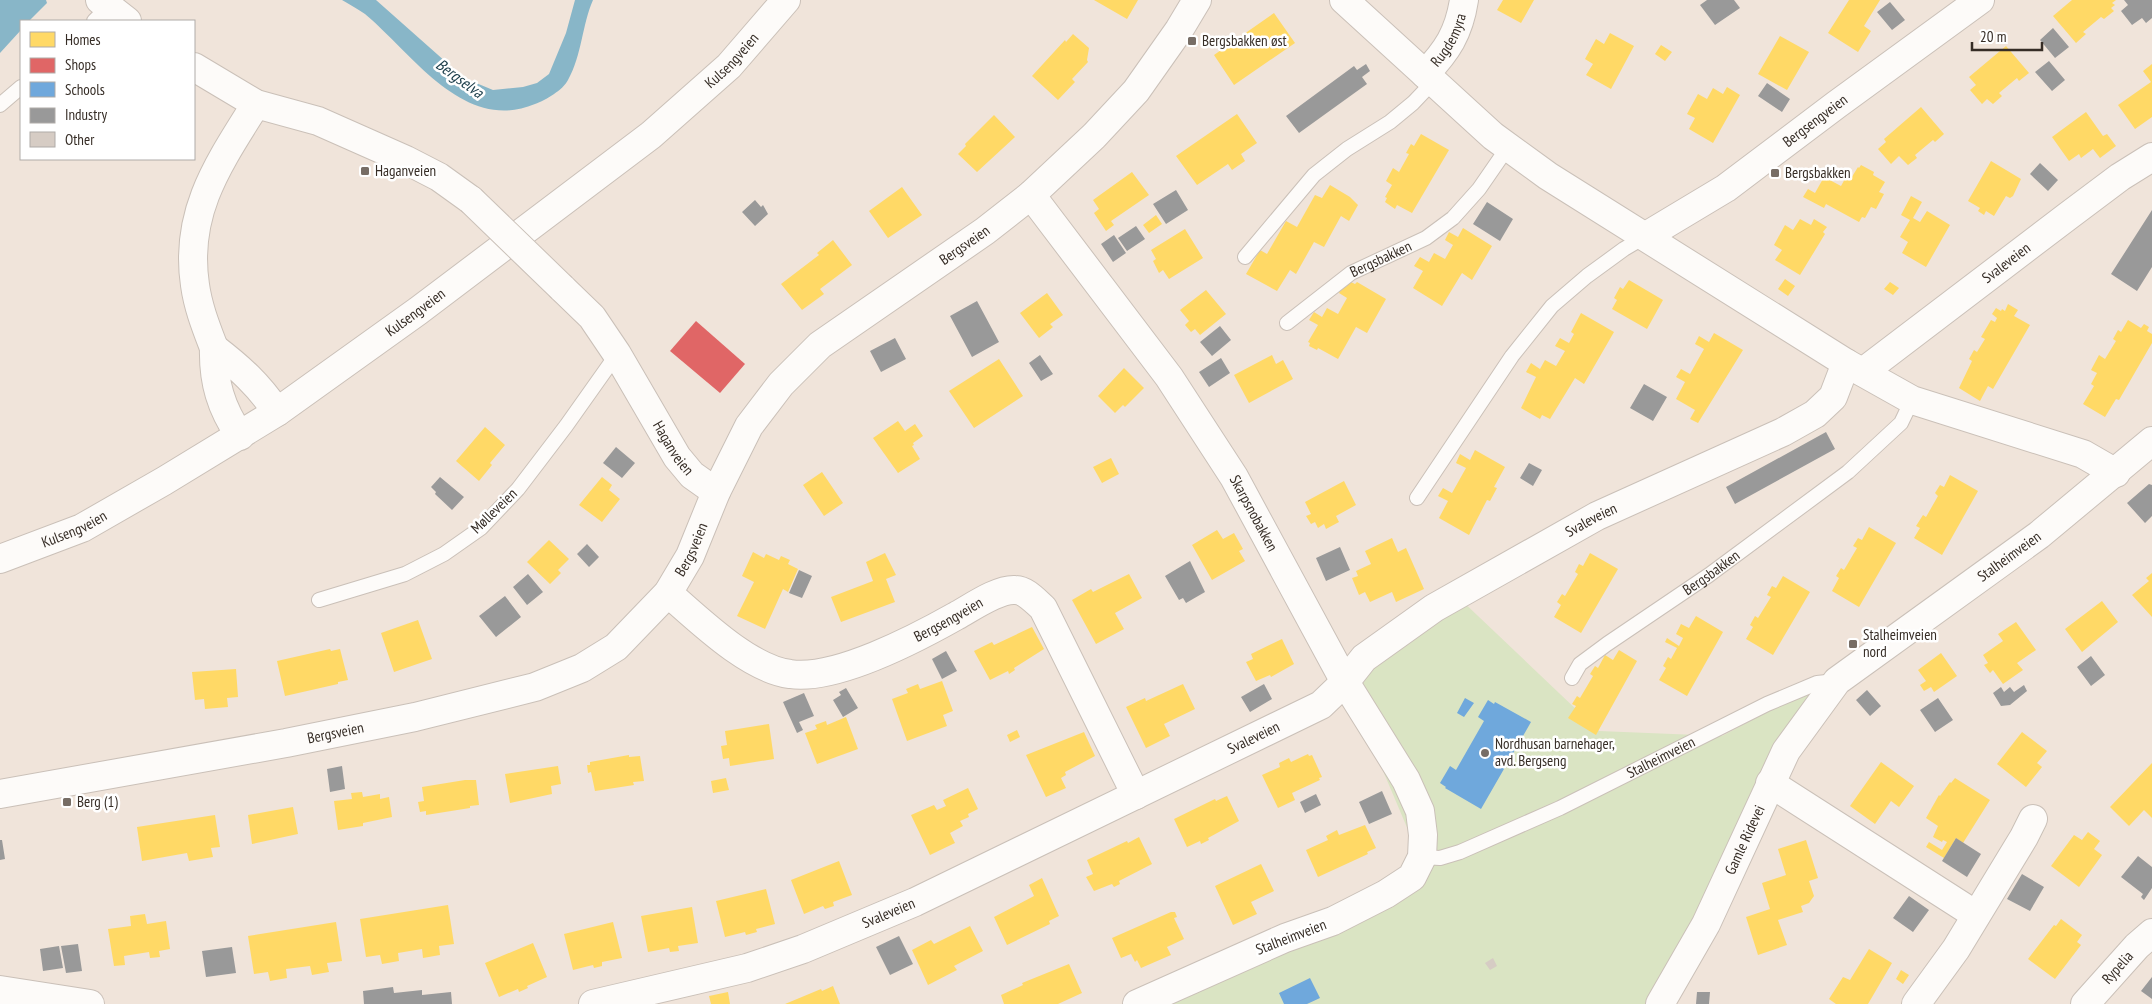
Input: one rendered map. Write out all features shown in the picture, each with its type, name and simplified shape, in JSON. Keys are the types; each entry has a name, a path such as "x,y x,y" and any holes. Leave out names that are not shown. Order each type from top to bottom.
{"street":[{"name":"Kulsengveien","path":"0,559 82,528 240,436 277,412 426,305 651,135 729,66 786,0"},
{"name":"Bergsveien","path":"0,794 286,743 414,717 535,687 582,668 616,647 668,593 690,556 716,492 749,426 782,384 820,345 985,231 1031,195 1094,136 1136,91 1179,30 1197,0"},
{"path":"1344,0 1508,147 1572,192 1646,236 1854,368 1912,400 2082,454 2116,473"},
{"name":"Rugdemyra","path":"1429,78 1440,58 1453,41 1462,16 1464,0"},
{"name":"Bergsengveien","path":"1646,236 1726,188 1980,0"},
{"name":"Haganveien","path":"195,69 256,104 318,121 406,160 439,177 471,200 592,317 617,354 676,457 692,475 716,492"},
{"path":"240,436 227,414 213,372 214,348 202,315 195,286 192,257 199,208 209,183 222,158 256,104"},
{"name":"Svaleveien","path":"593,1004 747,968 803,949 916,902 1321,705 1370,654 1434,608 1597,516 1783,432 1815,414 1833,398 1854,368 2120,177 2152,157"},
{"name":"Skarpsnobakken","path":"1031,195 1169,377 1234,477 1345,682 1406,780 1420,811 1423,835 1422,857"},
{"path":"214,348 247,373 277,412"},
{"name":"Stalheimveien","path":"1837,681 2039,534 2116,473 2152,441"},
{"name":"Bergsengveien","path":"668,593 741,652 766,668 791,675 828,672 875,655 928,632 996,595 1015,590 1029,595 1043,608 1136,795"},
{"name":"Gamle Ridevei","path":"1660,1004 1706,924 1786,751 1837,681"},
{"path":"1770,783 1976,915"},
{"path":"1916,1004 1956,948 2024,837 2033,818"},
{"name":"Stalheimveien","path":"1136,1004 1285,938 1334,921 1386,894 1412,877 1422,857"},
{"name":"Rypelia","path":"2085,1004 2137,946 2152,934"},
{"path":"0,990 90,1004"}],"lane":[{"path":"1245,257 1314,175 1347,149 1390,122 1413,103 1429,78"},
{"path":"0,105 20,88"},
{"name":"Bergsbakken","path":"1287,323 1351,273 1426,238 1453,218 1479,189 1508,147"},
{"path":"1417,498 1512,356 1552,306 1587,276 1646,236"},
{"name":"Mølleveien","path":"320,600 405,574 444,554 481,528 518,489 617,354"},
{"name":"Bergsbakken","path":"1572,678 1580,664 1600,649 1709,575 1848,472 1901,423 1912,400"},
{"name":"Stalheimveien","path":"1422,857 1440,858 1460,852 1560,808 1767,704 1817,683 1837,681"}],"green space":[{"path":"1458,597 1599,731 1722,736 1767,712 1820,689 1809,739 1649,1004 1146,1004 1425,870 1339,667"}],"water":[{"path":"0,0 46,0 47,3 30,20 20,20 20,31 0,53"},
{"name":"Bergselva","path":"342,0 376,0 464,78 493,90 523,87 537,83 549,74 566,33 575,0 593,0 573,70 566,84 554,94 535,104 509,110 485,108 462,99 421,68 365,14"}],"building: Homes":[{"path":"1094,0 1138,0 1127,19"},
{"path":"1503,0 1534,0 1521,23 1497,10"},
{"path":"1849,0 1880,0 1864,26 1871,31 1858,52 1828,33"},
{"path":"2072,0 2116,0 2112,3 2115,5 2111,8 2114,11 2104,19 2101,17 2083,32 2086,34 2076,43 2053,16"},
{"path":"1274,13 1295,43 1234,85 1214,55"},
{"path":"1610,33 1634,46 1611,89 1586,75 1593,64 1585,59 1596,39 1604,44"},
{"path":"1073,34 1089,48 1088,62 1072,79 1075,82 1058,100 1032,76 1065,40 1066,42"},
{"path":"1780,36 1809,52 1787,90 1758,74"},
{"path":"1661,45 1672,52 1665,61 1655,54"},
{"path":"2006,46 2029,73 2019,81 2017,78 1999,93 2002,96 1993,104 1987,99 1982,104 1970,90 1976,85 1969,77"},
{"path":"2152,64 2152,117 2135,129 2118,105 2151,82 2143,71"},
{"path":"1727,87 1740,95 1713,143 1689,129 1695,118 1687,114 1698,94 1707,99 1713,88 1723,94"},
{"path":"1921,107 1944,134 1935,142 1933,140 1915,155 1917,158 1908,165 1899,156 1891,164 1878,149 1886,142 1884,139"},
{"path":"2086,112 2103,136 2107,134 2116,146 2100,158 2093,149 2081,158 2079,154 2069,161 2052,137"},
{"path":"1237,114 1257,143 1241,154 1245,161 1232,170 1228,164 1197,185 1176,156"},
{"path":"994,115 1015,137 977,172 958,154 966,146 965,144"},
{"path":"1421,134 1449,150 1412,213 1397,205 1395,209 1385,202 1387,198 1385,197 1392,185 1386,181 1393,168 1399,172 1409,154 1406,153 1411,144 1414,146"},
{"path":"1991,161 2021,179 2013,196 2010,198 2006,196 1994,216 1986,211 1984,215 1978,211 1980,208 1968,201"},
{"path":"1861,165 1874,172 1873,175 1885,182 1879,192 1884,194 1876,209 1871,207 1865,218 1862,217 1859,222 1826,204 1824,208 1803,197 1808,189 1815,193 1824,177 1841,186 1846,177 1850,180"},
{"path":"1132,172 1149,195 1111,221 1114,225 1106,231 1094,213 1099,209 1093,200"},
{"path":"1330,185 1350,197 1358,205 1349,221 1341,216 1324,247 1314,242 1296,274 1290,270 1277,291 1246,274 1260,250 1267,254 1286,221 1297,227 1315,195 1322,198"},
{"path":"902,187 922,215 888,238 869,211"},
{"path":"1911,196 1922,202 1913,218 1920,222 1927,211 1950,225 1926,267 1902,253 1908,242 1900,237 1910,220 1901,215"},
{"path":"1156,215 1162,224 1149,233 1143,225"},
{"path":"1800,219 1811,225 1814,219 1827,227 1823,232 1825,234 1800,275 1775,260 1782,250 1774,245 1785,225 1793,230"},
{"path":"1463,228 1492,246 1472,280 1462,273 1442,306 1413,288 1423,271 1414,266 1420,257 1429,262 1434,253 1445,259 1453,245 1445,240 1449,232 1458,237"},
{"path":"1185,229 1203,258 1169,279 1163,270 1159,273 1153,261 1156,259 1151,250"},
{"path":"833,240 852,265 820,289 824,294 802,310 781,284 819,255 817,253"},
{"path":"1785,279 1795,286 1788,296 1778,289"},
{"path":"1629,280 1663,300 1647,329 1612,309 1617,300 1614,298 1620,287 1623,289"},
{"path":"1349,281 1355,284 1357,282 1386,299 1367,333 1356,327 1338,359 1318,348 1317,350 1309,346 1310,343 1308,342 1318,325 1309,320 1314,312 1322,317 1327,308 1338,314 1347,298 1339,293 1343,286 1346,287"},
{"path":"1890,282 1899,288 1893,295 1884,289"},
{"path":"1206,290 1226,314 1200,335 1195,329 1191,332 1185,325 1189,321 1180,310"},
{"path":"1047,293 1063,315 1050,324 1053,327 1039,338 1020,313"},
{"path":"2008,304 2018,310 2014,316 2030,325 1993,389 1988,386 1980,401 1959,388 1972,361 1969,359 1974,350 1977,352 1985,339 1981,337 1991,320 1995,322 1997,318 1992,314 1996,308 2005,311"},
{"path":"1581,313 1614,332 1584,384 1575,378 1550,419 1542,415 1540,419 1521,408 1536,377 1526,372 1531,363 1540,369 1545,360 1556,366 1565,351 1555,346 1560,338 1569,343 1574,334 1571,332"},
{"path":"2128,320 2141,328 2144,324 2149,327 2147,331 2152,334 2152,343 2119,400 2116,399 2105,417 2083,404 2094,386 2091,384 2097,373 2091,370 2099,355 2105,359 2116,341 2113,339 2118,330 2121,332"},
{"path":"1714,333 1743,350 1698,423 1690,419 1695,410 1676,399 1685,382 1676,377 1681,369 1690,374 1704,349 1695,344 1699,336 1709,342"},
{"path":"1272,355 1276,364 1283,360 1293,379 1249,403 1234,375"},
{"path":"999,359 1023,396 974,428 949,391"},
{"path":"1124,368 1144,388 1125,407 1123,405 1115,413 1098,396"},
{"path":"898,421 905,431 915,424 923,436 913,443 914,445 912,446 920,459 898,473 873,438"},
{"path":"485,427 505,445 490,463 492,465 479,481 456,461"},
{"path":"1475,450 1505,467 1494,487 1497,488 1490,501 1487,500 1469,535 1439,518 1448,501 1438,496 1443,488 1452,493 1466,468 1456,463 1460,454 1470,460"},
{"path":"1111,458 1119,474 1102,483 1093,467"},
{"path":"822,472 843,503 824,516 803,485"},
{"path":"1950,475 1978,491 1942,555 1914,538 1920,528 1916,526 1923,515 1926,517 1938,496 1935,493 1940,485 1944,487"},
{"path":"602,477 612,485 609,490 620,499 602,522 579,505"},
{"path":"1344,481 1356,505 1336,516 1339,522 1326,529 1324,524 1318,528 1315,522 1311,524 1306,516 1311,514 1305,502"},
{"path":"1869,527 1896,543 1859,607 1832,591 1839,578 1836,576 1841,568 1844,570 1857,548 1853,546 1858,538 1862,540"},
{"path":"1217,530 1223,539 1234,533 1243,549 1239,551 1245,561 1212,580 1192,545"},
{"path":"1392,538 1398,552 1406,548 1424,589 1396,602 1392,592 1370,602 1365,592 1359,595 1352,578 1358,576 1356,571 1371,564 1365,551"},
{"path":"549,540 569,559 558,570 561,573 550,584 527,562"},
{"path":"753,552 764,558 766,554 779,560 781,556 790,560 788,564 798,569 788,592 783,589 765,629 737,616 754,582 742,576"},
{"path":"885,553 896,575 886,579 895,602 841,622 831,597 873,581 866,562"},
{"path":"1590,553 1618,569 1581,633 1554,617 1561,605 1557,602 1562,594 1565,596 1578,574 1575,572 1579,564 1583,566"},
{"path":"2152,573 2152,617 2132,595 2149,581 2146,578"},
{"path":"1129,574 1142,598 1115,613 1124,629 1096,644 1072,600 1091,589 1093,592"},
{"path":"1783,576 1810,592 1773,655 1746,639 1753,627 1750,625 1755,616 1758,618 1771,597 1767,595 1772,586 1776,588"},
{"path":"2102,601 2118,622 2082,652 2065,629"},
{"path":"1696,616 1723,632 1687,696 1659,680 1666,668 1663,666 1668,657 1671,659 1677,648 1665,642 1667,638 1679,646 1683,638 1676,634 1681,624 1689,628"},
{"path":"418,620 432,659 394,672 381,633"},
{"path":"2016,622 2036,650 2017,663 2023,670 2003,684 1993,670 1990,673 1984,665 1988,663 1983,655 2003,641 1998,634"},
{"path":"1032,627 1044,649 1014,668 1015,670 1009,674 1008,671 990,680 974,651 992,642 994,645"},
{"path":"1282,639 1294,664 1271,677 1270,675 1256,681 1246,662 1253,659 1251,654"},
{"path":"330,649 331,651 340,649 348,680 285,696 277,661"},
{"path":"1619,650 1637,661 1596,735 1568,718 1576,706 1572,704 1577,696 1580,698 1593,676 1590,674 1595,666 1598,668 1605,655 1613,660"},
{"path":"1941,653 1957,676 1934,692 1931,687 1924,691 1920,685 1926,681 1918,670"},
{"path":"236,669 238,697 227,698 228,707 205,709 204,699 195,700 192,672"},
{"path":"942,681 953,711 943,715 947,726 907,741 892,699 908,693 906,689 918,684 920,689"},
{"path":"1183,684 1195,709 1164,724 1170,736 1146,748 1126,707 1145,698 1146,701"},
{"path":"846,717 858,749 817,764 805,733 817,729 815,725 826,721 827,725"},
{"path":"769,724 774,759 730,766 729,758 723,759 721,746 727,745 725,731"},
{"path":"1017,730 1020,737 1010,742 1007,735"},
{"path":"1084,732 1095,756 1065,772 1066,775 1061,778 1066,788 1046,797 1026,755"},
{"path":"2022,732 2047,751 2037,763 2042,767 2026,787 1997,764"},
{"path":"1308,754 1309,756 1312,755 1322,777 1319,778 1320,780 1292,793 1295,800 1278,808 1262,775 1280,767 1279,763 1289,758 1291,762"},
{"path":"629,755 629,757 640,756 644,781 633,782 634,785 595,791 591,772 588,773 587,765 590,765 590,762"},
{"path":"1881,762 1914,786 1899,807 1891,801 1875,824 1850,806"},
{"path":"2152,763 2152,818 2144,810 2129,826 2110,807"},
{"path":"558,766 561,784 551,786 552,794 510,803 505,774"},
{"path":"726,778 729,790 713,793 711,781"},
{"path":"1955,778 1990,800 1963,843 1956,838 1944,858 1926,847 1929,842 1942,850 1947,842 1943,840 1942,842 1933,837 1938,826 1926,818 1939,795"},
{"path":"476,780 479,805 426,815 426,811 420,812 418,802 424,801 422,787"},
{"path":"968,788 978,809 968,814 969,817 960,821 963,826 950,833 955,843 930,855 911,815 934,805 937,810 946,806 943,800"},
{"path":"362,792 363,797 380,794 380,799 389,797 392,817 363,823 363,826 338,830 334,801 352,799 351,793"},
{"path":"1227,796 1239,821 1208,838 1209,840 1201,844 1200,841 1187,847 1174,819 1215,799 1216,801"},
{"path":"293,807 298,834 252,844 248,815"},
{"path":"215,815 220,847 211,848 213,857 189,861 187,853 142,861 137,827"},
{"path":"1365,825 1376,848 1367,852 1368,854 1318,877 1306,850 1328,840 1326,836 1337,830 1339,835"},
{"path":"2088,832 2100,841 2094,849 2102,855 2079,887 2051,866 2074,835 2082,840"},
{"path":"1139,837 1152,864 1119,881 1120,884 1114,887 1112,884 1094,891 1086,877 1093,874 1087,860"},
{"path":"1806,840 1818,878 1809,881 1814,896 1809,903 1801,906 1803,912 1778,920 1787,945 1758,955 1746,917 1770,909 1762,883 1786,875 1778,849"},
{"path":"839,861 852,895 833,902 834,906 825,909 823,906 804,914 791,880"},
{"path":"1261,864 1274,891 1251,902 1257,914 1233,925 1215,886"},
{"path":"1042,878 1059,916 1049,921 1050,924 1007,945 994,917 1034,896 1029,885"},
{"path":"766,889 775,924 756,929 757,932 746,935 745,932 725,937 716,901"},
{"path":"448,905 454,944 439,946 440,955 423,958 422,949 398,953 399,961 382,964 380,955 366,957 360,919"},
{"path":"692,907 698,943 678,946 679,951 670,952 669,948 648,952 641,916"},
{"path":"1171,912 1175,912 1177,917 1174,918 1184,939 1167,947 1171,955 1141,968 1131,954 1121,958 1112,938"},
{"path":"145,914 147,924 166,921 170,949 159,951 160,957 150,958 149,952 124,956 125,965 114,966 108,929 131,926 130,916"},
{"path":"2061,919 2082,935 2077,942 2081,945 2055,979 2028,959 2054,925 2056,926"},
{"path":"336,922 342,961 327,963 329,972 312,975 310,966 286,969 287,978 270,981 268,972 254,974 248,936"},
{"path":"613,922 622,958 602,962 602,966 594,968 593,965 573,970 564,934"},
{"path":"970,926 983,951 954,966 957,970 928,985 912,950 931,940 934,944"},
{"path":"533,943 547,977 527,986 528,988 519,992 518,989 499,997 485,963"},
{"path":"1869,949 1892,963 1868,1004 1836,1004 1829,999 1843,977 1850,980"},
{"path":"1069,964 1082,993 1058,1004 1004,1004 1001,995 1023,985 1022,983"},
{"path":"1901,970 1909,975 1903,984 1896,979"},
{"path":"833,986 840,1004 785,1004 821,989 822,991"},
{"path":"728,992 730,1004 711,1004 709,996"}],"building: Shops":[{"path":"696,321 745,364 720,393 670,351"}],"building: Schools":[{"path":"1465,698 1474,703 1464,717 1457,713"},
{"path":"1488,700 1531,722 1481,809 1445,788 1440,783 1450,766 1456,770 1484,721 1478,717"},
{"path":"1310,978 1320,998 1307,1004 1284,1004 1279,993"}],"building: Industry":[{"path":"1707,0 1734,0 1740,8 1715,25 1700,5"},
{"path":"2124,0 2152,0 2152,18 2146,23 2142,18 2132,25 2121,11 2128,5"},
{"path":"1890,2 1905,20 1892,30 1877,12"},
{"path":"2053,28 2069,47 2055,58 2040,40"},
{"path":"2049,61 2065,80 2052,91 2035,72"},
{"path":"1366,64 1370,71 1362,77 1367,84 1299,133 1286,116 1354,66 1357,70"},
{"path":"1767,83 1790,99 1782,112 1758,96"},
{"path":"2040,163 2058,180 2048,191 2030,174"},
{"path":"1176,190 1188,210 1166,224 1153,204"},
{"path":"755,200 761,207 763,205 768,214 755,226 742,212"},
{"path":"1487,202 1513,219 1500,241 1473,224"},
{"path":"2152,210 2152,267 2137,291 2111,274"},
{"path":"1136,226 1145,239 1127,251 1118,238"},
{"path":"1114,235 1126,253 1113,262 1101,244"},
{"path":"977,301 999,342 972,357 950,316"},
{"path":"1220,326 1231,340 1212,356 1200,342"},
{"path":"895,338 906,359 881,372 870,351"},
{"path":"1040,355 1053,374 1041,381 1029,363"},
{"path":"1221,358 1230,373 1209,387 1199,372"},
{"path":"1644,384 1667,397 1653,421 1630,408"},
{"path":"1826,432 1835,449 1735,504 1726,487"},
{"path":"616,447 635,463 622,478 603,463"},
{"path":"1529,463 1542,470 1533,486 1520,478"},
{"path":"440,477 464,497 452,510 435,494 436,492 431,487"},
{"path":"2149,484 2152,485 2152,516 2145,523 2127,503"},
{"path":"587,544 599,557 589,567 577,554"},
{"path":"1340,547 1350,570 1326,581 1316,558"},
{"path":"1190,561 1205,592 1186,603 1183,598 1179,600 1165,576"},
{"path":"799,570 812,576 802,598 789,593"},
{"path":"528,574 543,592 527,605 513,587"},
{"path":"505,596 521,617 496,637 479,616"},
{"path":"946,651 957,671 942,679 932,659"},
{"path":"2091,656 2105,675 2091,686 2077,667"},
{"path":"1264,684 1272,699 1250,712 1241,697"},
{"path":"2024,685 2027,691 2010,705 2001,706 1993,693 2001,687 2004,692 2010,687 2014,692"},
{"path":"846,688 858,708 843,717 833,700 841,695 839,692"},
{"path":"1867,690 1881,706 1870,716 1856,700"},
{"path":"804,693 814,716 799,722 803,730 797,733 783,702"},
{"path":"1938,698 1953,720 1935,732 1920,710"},
{"path":"342,766 345,789 330,792 327,769"},
{"path":"1382,791 1392,814 1369,824 1359,802"},
{"path":"1316,794 1321,805 1305,813 1300,802"},
{"path":"1956,838 1981,854 1967,877 1942,861"},
{"path":"0,840 2,840 5,859 0,860"},
{"path":"2138,856 2152,867 2152,888 2144,900 2141,897 2143,894 2121,877"},
{"path":"2022,874 2044,887 2030,911 2007,899"},
{"path":"1909,896 1929,910 1913,932 1893,918"},
{"path":"899,936 913,964 890,975 876,947"},
{"path":"78,944 82,971 66,973 61,946"},
{"path":"59,946 63,968 43,971 40,949"},
{"path":"232,947 236,973 206,977 202,951"},
{"path":"2152,977 2152,999 2141,991"},
{"path":"393,987 394,993 422,990 422,995 451,992 452,1004 364,1004 363,991"},
{"path":"1697,992 1710,992 1709,1004 1696,1004"}],"building: Other":[{"path":"1493,958 1497,966 1490,970 1485,963"}],"place":[{"name":"Bergsbakken øst","path":"1192,41"},
{"name":"Haganveien","path":"365,171"},
{"name":"Bergsbakken","path":"1775,173"},
{"name":"Stalheimveien nord","path":"1853,644"},
{"name":"Nordhusan barnehager, avd. Bergseng","path":"1485,753"},
{"name":"Berg (1)","path":"67,802"}]}
